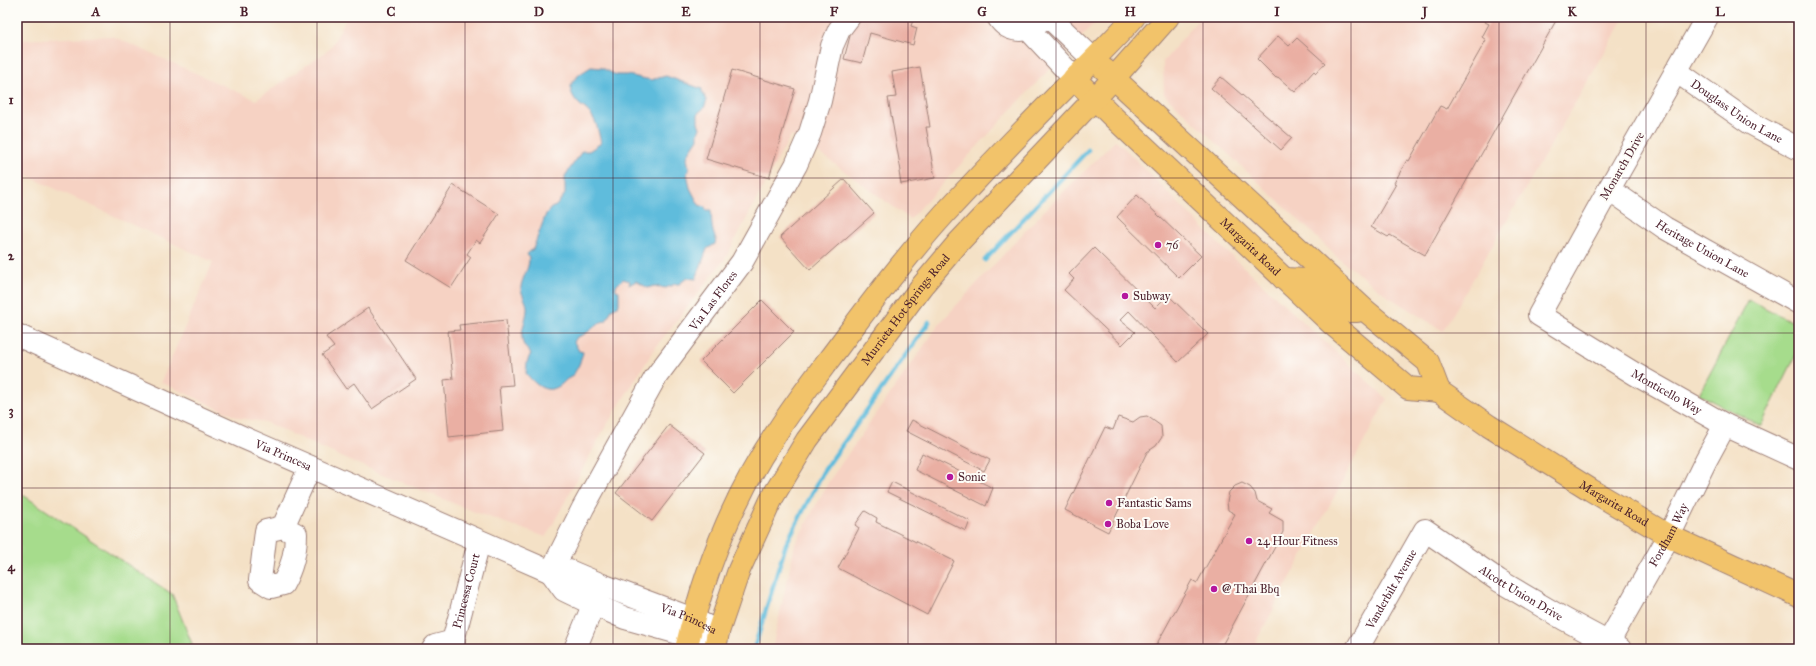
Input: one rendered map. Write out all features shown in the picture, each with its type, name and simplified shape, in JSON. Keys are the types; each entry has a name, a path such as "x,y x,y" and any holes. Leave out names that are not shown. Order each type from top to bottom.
{"main road":[{"path":"689,635 724,529 749,478 793,408 903,262 945,214 1134,17"},
{"name":"Murrieta Hot Springs Road","path":"716,640 739,570 772,498 807,440 921,287 958,243 1114,78 1168,17"},
{"path":"1094,60 1366,311 1428,362 1439,391"},
{"name":"Margarita Road","path":"1074,78 1331,323 1408,388 1439,391 1489,426 1669,536 1799,596"},
{"path":"1284,279 1307,280 1346,311 1366,311"}],"street":[{"name":"Via Las Flores","path":"551,572 583,508 655,378 742,262 796,165 810,133 820,101 832,46 839,30 849,17"},
{"path":"998,17 1005,25 1020,31 1036,23 1074,78"},
{"path":"1049,17 1094,60"},
{"name":"Monarch Drive","path":"1540,315 1609,189 1707,17"},
{"name":"Douglass Union Lane","path":"1676,71 1750,123 1799,149"},
{"name":"Heritage Union Lane","path":"1609,189 1665,228 1799,304"},
{"name":"Monticello Way","path":"1540,315 1635,374 1726,426 1799,459"},
{"name":"Via Princesa","path":"17,335 479,542 551,572 569,570 602,585 689,635"},
{"name":"Fordham Way","path":"1614,646 1706,460 1726,426"},
{"path":"283,526 310,467"},
{"name":"Alcott Union Drive","path":"1426,530 1498,580 1564,619 1614,646"},
{"name":"Vanderbilt Avenue","path":"1357,649 1426,530"},
{"name":"Princessa Court","path":"433,649 435,646 453,645 479,542"},
{"name":"Via Princesa","path":"551,572 564,590 625,618 689,635 716,640"},
{"path":"575,649 602,585"}],"shaded area":[{"path":"347,17 1101,17 1038,81 910,219 825,157 791,135 725,259 655,348 603,431 546,537 477,513 346,459 265,422 239,418 161,382 213,262 17,171 17,40 112,36 256,100 330,49"},
{"path":"1200,17 1625,17 1443,331 1389,297 1338,258 1164,94 1163,62"},
{"path":"1116,140 1224,249 1387,399 1252,649 772,649 795,544 829,481 940,323 1043,212"}],"green space":[{"path":"1749,300 1799,325 1799,349 1761,426 1699,394"},
{"path":"17,491 172,594 194,649 17,649"}],"water":[{"path":"591,67 602,68 616,75 627,75 651,80 666,76 702,89 702,92 707,100 704,108 698,113 700,128 698,139 688,154 687,158 689,169 687,173 690,188 699,205 705,207 706,210 711,210 712,229 716,239 715,244 707,249 696,279 687,278 679,284 666,288 654,286 648,288 636,281 629,285 630,281 623,279 615,287 616,290 619,291 619,305 612,309 606,321 599,323 586,333 577,337 574,342 579,351 583,352 575,372 560,385 550,389 544,388 535,383 526,373 527,362 531,353 523,343 522,338 527,307 521,285 529,262 527,254 533,249 546,214 551,208 556,206 565,194 565,176 582,151 589,151 601,143 594,119 589,112 573,97 571,91 571,86 576,78"}],"building":[{"path":"855,17 914,17 911,26 917,28 913,45 870,33 862,63 844,59"},
{"path":"1488,17 1558,17 1425,255 1390,235 1388,237 1371,227 1396,184 1394,183 1407,160 1409,161 1440,106 1447,109 1486,40 1482,37 1489,24 1485,22"},
{"path":"1278,36 1289,46 1297,38 1325,63 1316,73 1314,71 1295,92 1278,77 1276,78 1257,59"},
{"path":"920,67 930,127 926,127 935,178 901,184 899,172 901,171 888,98 896,97 892,72"},
{"path":"732,70 795,89 769,178 706,159"},
{"path":"1221,77 1292,138 1281,150 1211,88"},
{"path":"844,179 874,213 810,270 780,237"},
{"path":"453,185 499,214 480,243 476,240 467,254 471,257 451,288 406,260"},
{"path":"1137,195 1201,256 1179,278 1117,217"},
{"path":"1094,248 1155,308 1168,295 1208,334 1178,362 1129,311 1120,320 1135,332 1122,345 1064,290 1074,279 1069,274"},
{"path":"762,300 794,332 733,393 701,361"},
{"path":"368,308 416,379 372,409 354,383 346,389 322,355 334,347 326,337"},
{"path":"506,320 513,385 499,386 503,431 449,437 444,380 453,379 448,331 460,330 459,325"},
{"path":"1147,416 1161,426 1162,437 1156,446 1147,452 1108,532 1065,510 1105,427 1113,430 1118,417 1133,422 1140,417"},
{"path":"912,420 990,460 984,471 906,431"},
{"path":"669,425 705,453 652,521 616,493"},
{"path":"922,453 993,488 986,506 915,470"},
{"path":"892,482 970,521 966,531 887,492"},
{"path":"1242,483 1250,487 1255,493 1257,501 1272,509 1269,513 1283,521 1283,532 1220,649 1154,649 1192,580 1197,583 1235,514 1228,510 1227,502 1229,492 1235,486"},
{"path":"865,511 877,518 876,522 954,561 927,615 838,568 859,528 855,525"}],"waterway":[{"path":"985,260 1088,150"},
{"path":"754,649 786,544 823,472 929,322"}],"place":[{"name":"76","path":"1158,245"},
{"name":"Subway","path":"1125,296"},
{"name":"Sonic","path":"950,477"},
{"name":"Fantastic Sams","path":"1109,503"},
{"name":"Boba Love","path":"1108,524"},
{"name":"24 Hour Fitness","path":"1249,541"},
{"name":"@ Thai Bbq","path":"1214,589"}]}
